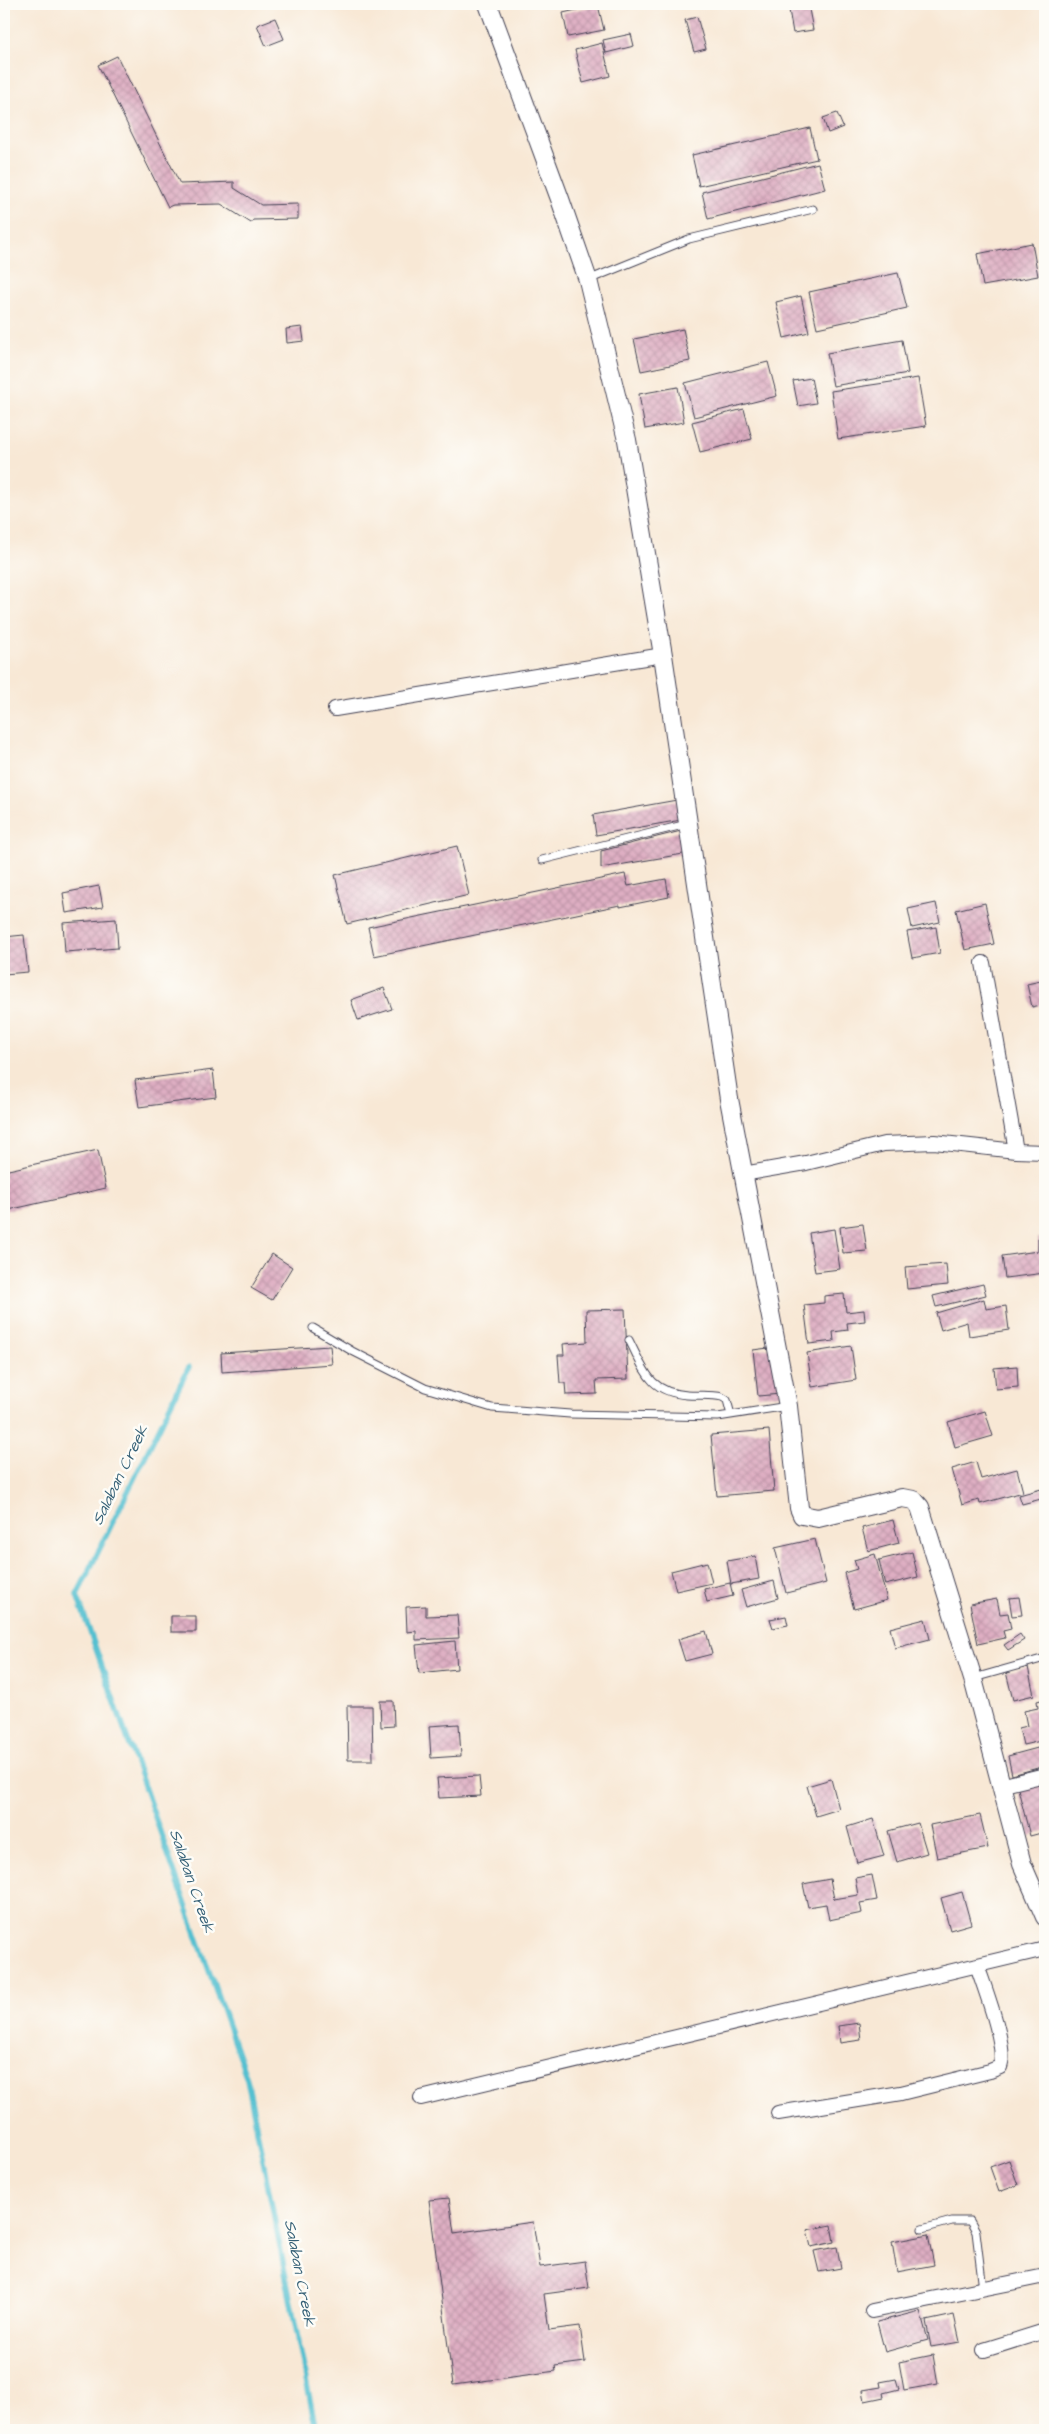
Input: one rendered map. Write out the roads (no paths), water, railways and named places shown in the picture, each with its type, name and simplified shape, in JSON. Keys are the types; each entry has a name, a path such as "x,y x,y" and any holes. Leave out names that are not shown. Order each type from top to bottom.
{"street":[{"path":"488,4 588,280 627,440 663,655 729,1099 788,1406 799,1508 802,1515 818,1518 902,1498 914,1500 920,1507 973,1679 1022,1864 1045,1917"},
{"path":"336,709 663,655"},
{"path":"982,963 1016,1151"},
{"path":"743,1174 806,1163 884,1144 934,1142 1016,1151 1045,1152"},
{"path":"1000,1786 1045,1775"},
{"path":"421,2098 1045,1949"},
{"path":"778,2113 901,2093 990,2072 1000,2067 998,2032 977,1965"},
{"path":"872,2311 1044,2280"},
{"path":"984,2350 1045,2331"}],"lane":[{"path":"588,280 689,239 813,209"},
{"path":"542,860 688,824"},
{"path":"313,1328 352,1351 425,1388 492,1408 570,1414 718,1417 788,1406"},
{"path":"629,1340 649,1379 662,1391 685,1395 722,1397 727,1400 731,1415"},
{"path":"973,1679 1045,1658"},
{"path":"922,2228 952,2221 970,2221 976,2232 983,2290"}],"waterway":[{"name":"Salaban Creek","path":"189,1367 77,1595 247,2079 316,2430"}]}
